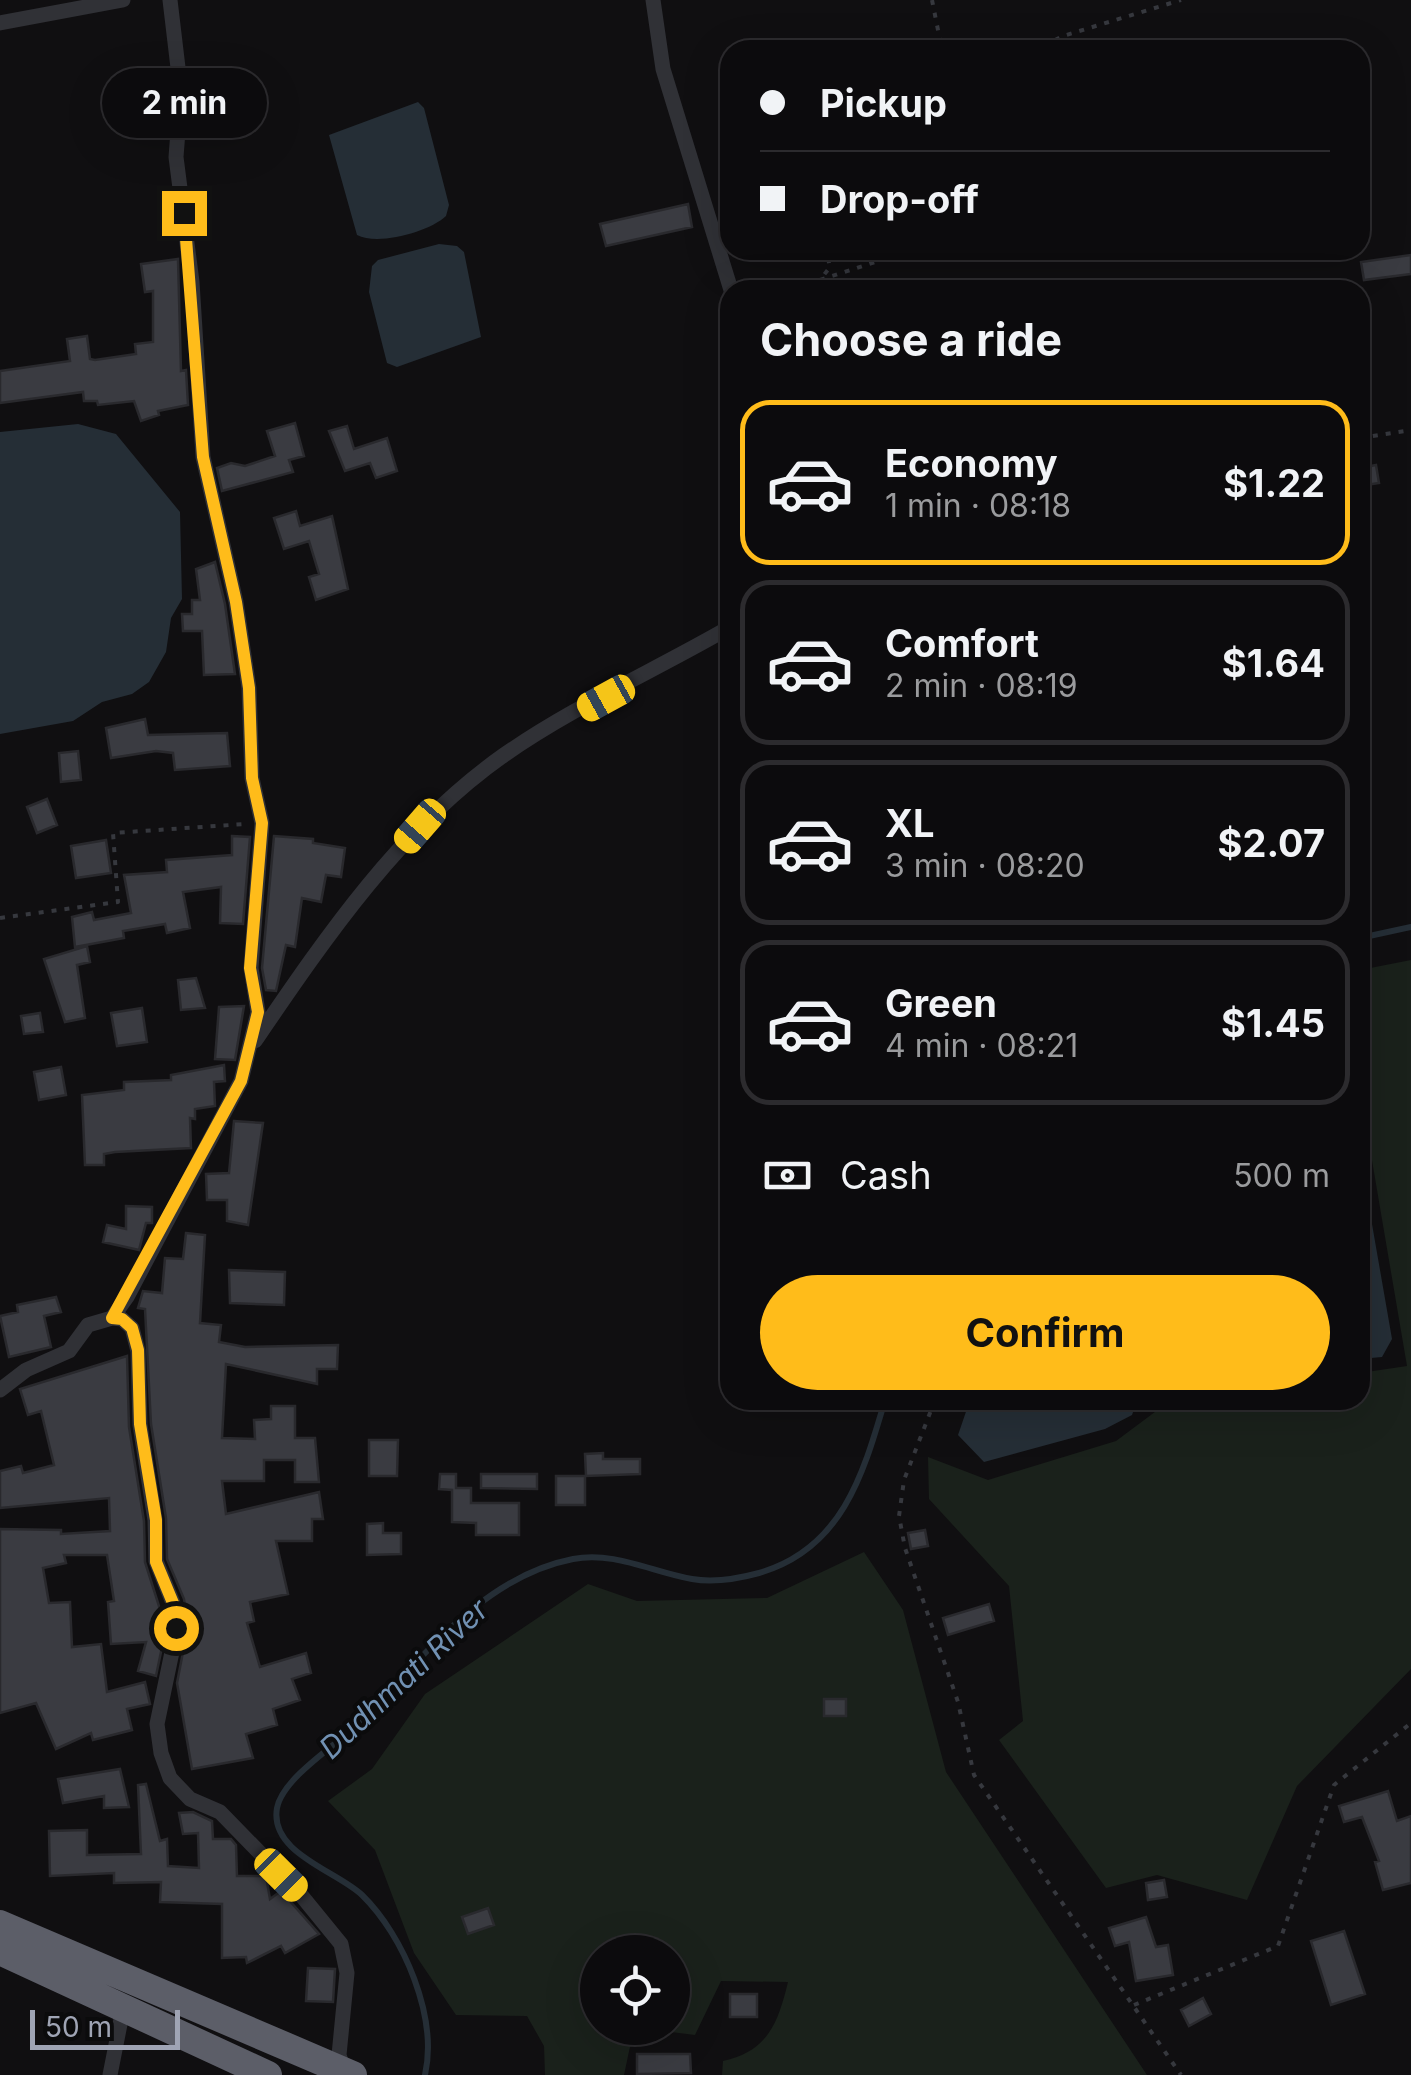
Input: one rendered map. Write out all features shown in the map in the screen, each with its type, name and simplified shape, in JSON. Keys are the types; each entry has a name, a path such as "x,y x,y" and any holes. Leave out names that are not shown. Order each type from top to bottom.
{"highway":[{"path":"0,1924 349,2073"},
{"path":"0,1951 268,2075"}],"street":[{"path":"0,23 122,0"},
{"path":"112,1318 241,1081 258,1012 250,968 262,823 252,778 249,688 236,602 203,457 192,282 176,157 181,93 170,0"},
{"path":"652,0 663,69 720,254"},
{"path":"252,1044 360,894 420,826 505,755 720,633"},
{"path":"0,1390 26,1370 69,1350 88,1324 112,1318 122,1319 132,1328 138,1350 140,1424 156,1520 156,1562 173,1603 176,1628 157,1724 161,1752 170,1778 190,1799 220,1812 301,1895 341,1944 347,1973 339,2056 349,2073"},
{"path":"110,2075 123,2010"}],"path":[{"path":"932,0 940,40"},
{"path":"1055,40 1181,0"},
{"path":"820,280 830,267 828,260"},
{"path":"820,280 881,260"},
{"path":"1370,436 1411,430"},
{"path":"0,918 118,902 114,833 262,823"},
{"path":"930,1410 904,1480 899,1516 906,1548 958,1702 974,1775 1181,2075"},
{"path":"1134,2005 1278,1946 1334,1786 1411,1723"}],"shaded area":[{"path":"418,102 424,108 449,205 446,216 403,236 377,239 357,235 329,135"},
{"path":"439,244 457,246 464,252 481,337 397,367 387,363 369,292 372,266 378,260"},
{"path":"78,424 116,434 180,512 182,599 171,618 166,652 149,682 132,694 102,702 73,721 0,734 0,432"},
{"path":"1411,960 1411,1669 1297,1786 1247,1900 1157,1875 1106,1888 999,1740 1023,1721 1009,1586 929,1499 928,1457 988,1480 1116,1441 1158,1410 1370,1410 1370,1372 1407,1366 1370,1149 1370,968"},
{"path":"1370,1212 1392,1339 1382,1357 1370,1358"},
{"path":"967,1410 1134,1410 1132,1415 1105,1429 984,1462 958,1435"},
{"path":"864,1552 903,1610 946,1772 1147,2075 722,2075 723,2061 751,2050 769,2033 788,1982 721,1981 695,2035 690,2034 690,1935 580,1935 580,2045 630,2045 624,2075 545,2075 544,2046 527,2016 456,2015 414,1953 375,1850 328,1801 372,1769 425,1694 588,1584 637,1601 767,1598"}],"building":[{"path":"688,204 692,227 606,246 600,224"},
{"path":"1411,255 1411,274 1364,280 1361,262"},
{"path":"178,259 181,371 186,370 188,405 158,411 159,415 141,421 134,401 98,405 97,401 84,401 83,392 0,403 0,371 70,361 67,339 87,336 90,359 95,360 136,354 135,344 153,342 153,291 145,292 141,264"},
{"path":"295,423 304,456 289,460 293,472 222,491 217,468 231,463 245,466 275,456 267,431"},
{"path":"347,426 354,449 387,438 397,471 376,478 370,463 345,471 329,431"},
{"path":"1376,465 1379,483 1370,484 1370,466"},
{"path":"296,511 300,526 332,516 348,589 316,600 309,577 319,574 309,541 284,549 274,518"},
{"path":"215,562 235,674 204,675 202,631 183,631 182,614 192,614 192,600 200,600 196,569"},
{"path":"145,719 148,735 227,733 230,766 175,770 173,753 156,751 111,758 106,728"},
{"path":"78,751 81,780 61,782 59,753"},
{"path":"47,799 57,825 37,833 27,807"},
{"path":"232,836 250,837 243,924 220,923 221,887 183,892 190,928 167,933 165,924 123,931 124,938 75,947 72,917 92,912 94,920 131,913 124,875 167,872 166,860 232,855"},
{"path":"274,836 313,839 313,843 345,848 341,877 326,875 321,902 302,898 295,947 286,945 276,991 266,990 262,968"},
{"path":"106,840 111,873 76,878 71,846"},
{"path":"87,946 90,962 77,965 85,1018 65,1022 44,959"},
{"path":"196,978 205,1008 181,1010 178,980"},
{"path":"244,1006 235,1060 215,1059 219,1007"},
{"path":"142,1008 147,1042 117,1046 111,1013"},
{"path":"40,1013 43,1032 24,1034 21,1016"},
{"path":"224,1065 225,1081 214,1082 215,1106 195,1109 195,1119 190,1118 191,1148 115,1152 104,1154 104,1165 85,1165 82,1095 124,1090 124,1082 171,1080 171,1075"},
{"path":"61,1067 66,1095 39,1100 34,1072"},
{"path":"234,1121 263,1123 248,1225 227,1221 227,1200 207,1200 206,1174 229,1173"},
{"path":"126,1206 152,1207 152,1223 146,1223 139,1250 103,1242 107,1225 126,1229"},
{"path":"186,1233 205,1235 200,1323 221,1325 219,1342 245,1347 338,1345 337,1369 317,1369 317,1384 226,1364 222,1438 255,1439 254,1420 271,1419 271,1406 295,1406 295,1438 315,1438 319,1482 295,1482 295,1460 264,1460 264,1481 222,1481 226,1514 319,1492 323,1519 312,1519 312,1541 276,1541 288,1594 250,1602 254,1621 247,1623 260,1667 306,1653 311,1673 292,1679 300,1700 273,1709 277,1725 246,1734 253,1758 192,1769 177,1683 188,1626 184,1599 167,1559 166,1518 151,1424 145,1309 138,1308 143,1291 162,1293 165,1258 183,1259"},
{"path":"229,1270 285,1272 284,1305 230,1303"},
{"path":"56,1297 61,1312 44,1316 51,1347 9,1357 0,1316 18,1312 17,1305"},
{"path":"127,1356 129,1427 144,1521 145,1562 166,1628 156,1676 138,1671 146,1642 111,1644 108,1602 114,1601 107,1555 64,1555 66,1563 43,1568 49,1603 70,1602 72,1647 101,1644 107,1692 145,1682 150,1704 127,1709 132,1730 93,1740 91,1733 56,1749 36,1703 0,1713 0,1529 61,1530 61,1534 110,1531 109,1498 0,1508 0,1471 21,1466 23,1473 54,1465 41,1411 28,1415 20,1389"},
{"path":"369,1440 398,1440 397,1476 369,1476"},
{"path":"603,1453 603,1459 640,1459 640,1474 586,1476 585,1454"},
{"path":"440,1474 456,1474 456,1488 471,1488 471,1503 519,1503 519,1535 476,1535 476,1523 452,1522 452,1490 439,1489"},
{"path":"481,1474 537,1474 537,1489 481,1488"},
{"path":"556,1476 585,1476 585,1505 556,1505"},
{"path":"383,1523 383,1533 401,1533 401,1554 367,1555 367,1524"},
{"path":"925,1530 928,1546 911,1549 908,1533"},
{"path":"989,1604 994,1621 948,1635 943,1618"},
{"path":"824,1699 846,1699 846,1716 824,1716"},
{"path":"120,1769 129,1807 104,1808 104,1796 63,1803 58,1779"},
{"path":"146,1784 160,1841 167,1839 168,1866 199,1868 198,1833 183,1834 179,1813 193,1812 212,1821 213,1839 231,1839 236,1845 237,1876 266,1876 270,1899 281,1891 319,1934 285,1953 281,1946 247,1963 246,1957 222,1958 222,1904 160,1902 161,1882 114,1883 114,1873 50,1876 49,1831 87,1830 87,1855 141,1854 138,1785"},
{"path":"1388,1791 1397,1821 1411,1816 1411,1883 1383,1890 1375,1862 1379,1861 1362,1817 1344,1822 1339,1806"},
{"path":"1164,1880 1167,1897 1148,1900 1146,1883"},
{"path":"488,1908 494,1925 468,1934 462,1917"},
{"path":"1146,1917 1156,1947 1168,1945 1173,1975 1136,1981 1129,1942 1115,1946 1109,1928"},
{"path":"1344,1931 1365,1994 1331,2005 1311,1941"},
{"path":"308,1968 335,1969 333,2002 306,2001"},
{"path":"730,1994 757,1994 757,2017 730,2017"},
{"path":"1203,1998 1211,2014 1189,2026 1181,2010"},
{"path":"637,2054 690,2054 691,2073 637,2074"}],"waterway":[{"name":"Dudhmati River","path":"1370,936 1411,927"},
{"name":"Dudhmati River","path":"425,2075 427,2028 404,1955 362,1895 307,1859 283,1837 277,1824 277,1808 290,1784 366,1717 458,1621 512,1582 541,1568 573,1559 603,1558 692,1579 718,1580 759,1573 787,1562 811,1546 845,1506 868,1455 882,1410"}],"route":[{"path":"176,1628 173,1603 156,1562 156,1520 140,1424 138,1350 132,1328 122,1319 112,1318 241,1081 258,1012 250,968 262,823 252,778 249,688 236,602 203,457 203,408 184,213"}]}
